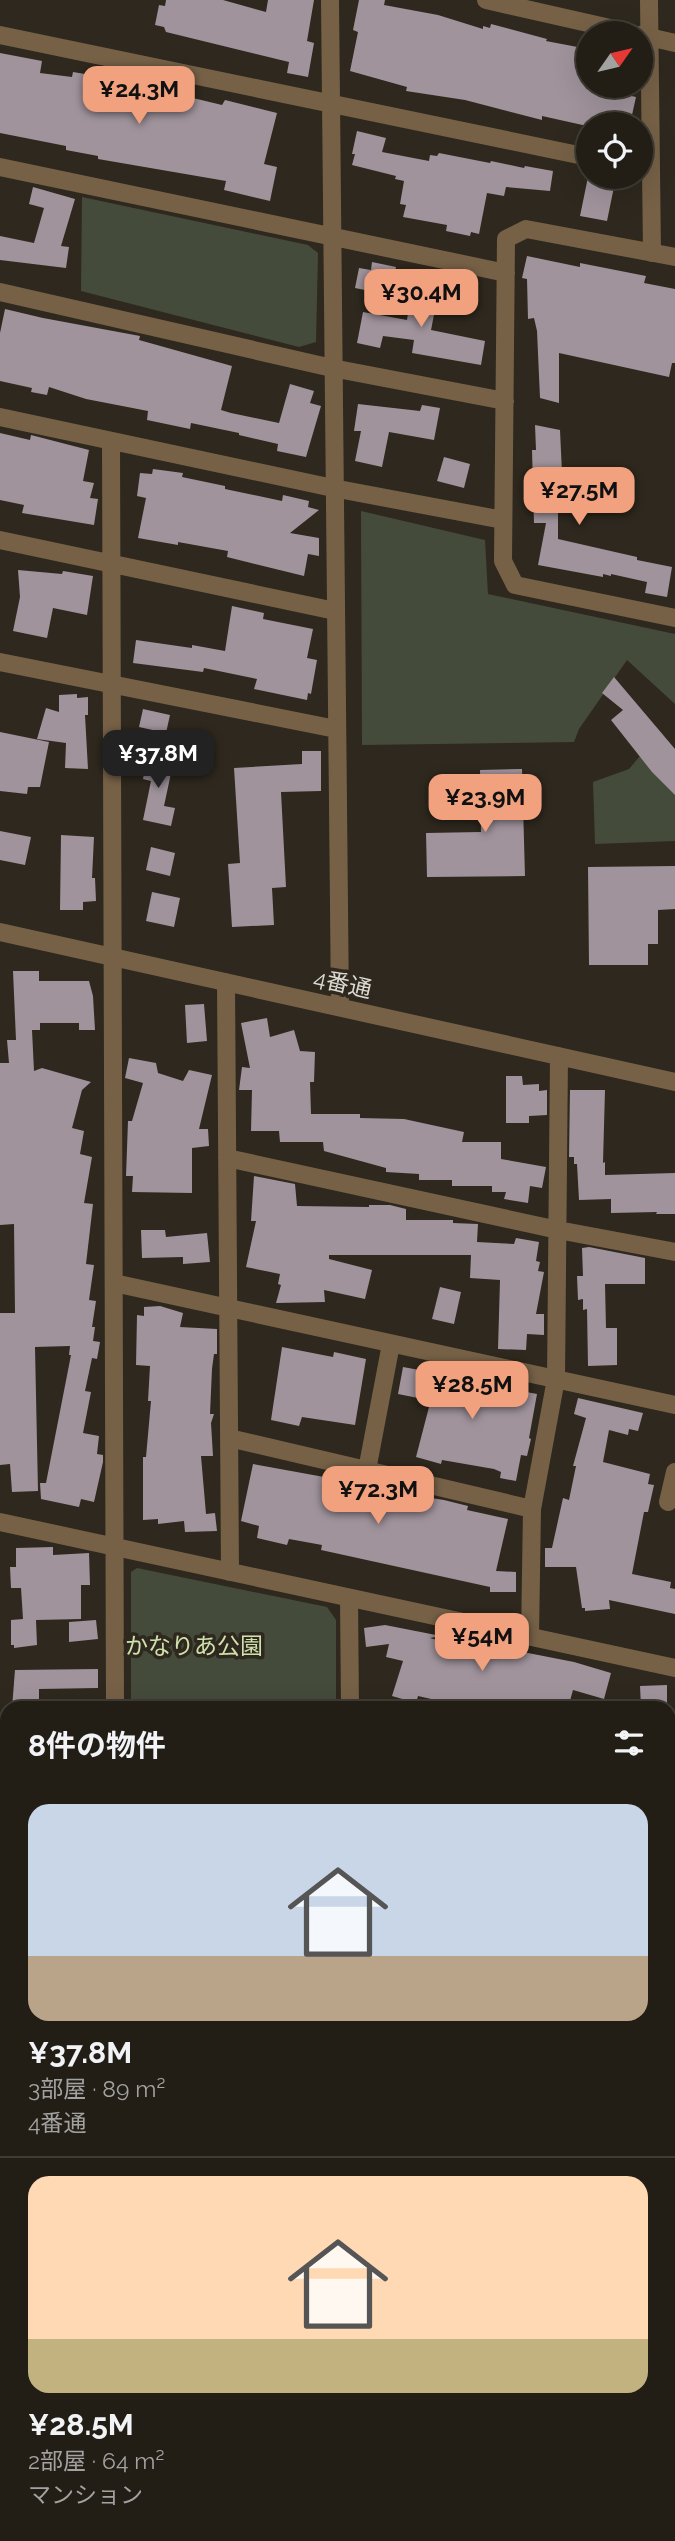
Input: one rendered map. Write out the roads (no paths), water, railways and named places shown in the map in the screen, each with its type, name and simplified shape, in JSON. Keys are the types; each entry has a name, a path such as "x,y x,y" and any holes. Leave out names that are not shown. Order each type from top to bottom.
{"street":[{"path":"330,0 340,1007"},
{"path":"485,0 578,21"},
{"path":"644,21 649,0"},
{"path":"0,35 576,155"},
{"path":"653,38 675,43"},
{"path":"0,167 506,273"},
{"path":"647,189 652,253"},
{"path":"675,257 526,229 506,239 503,520 503,561 515,585 675,618"},
{"path":"0,292 332,368 505,401"},
{"path":"0,417 333,488 503,520"},
{"path":"111,441 115,1701"},
{"path":"0,540 335,611"},
{"path":"0,662 336,729"},
{"name":"4番通","path":"0,932 675,1082"},
{"path":"226,982 230,1572"},
{"path":"530,1637 532,1509 556,1380 559,1056"},
{"path":"227,1158 558,1230 675,1252"},
{"path":"114,1283 675,1405"},
{"path":"367,1470 391,1344"},
{"path":"229,1438 532,1509"},
{"path":"668,1502 675,1472"},
{"path":"0,1522 675,1668"},
{"path":"349,1598 350,1701"}],"park label":[{"name":"かなりあ公園","path":"194,1645"}]}
